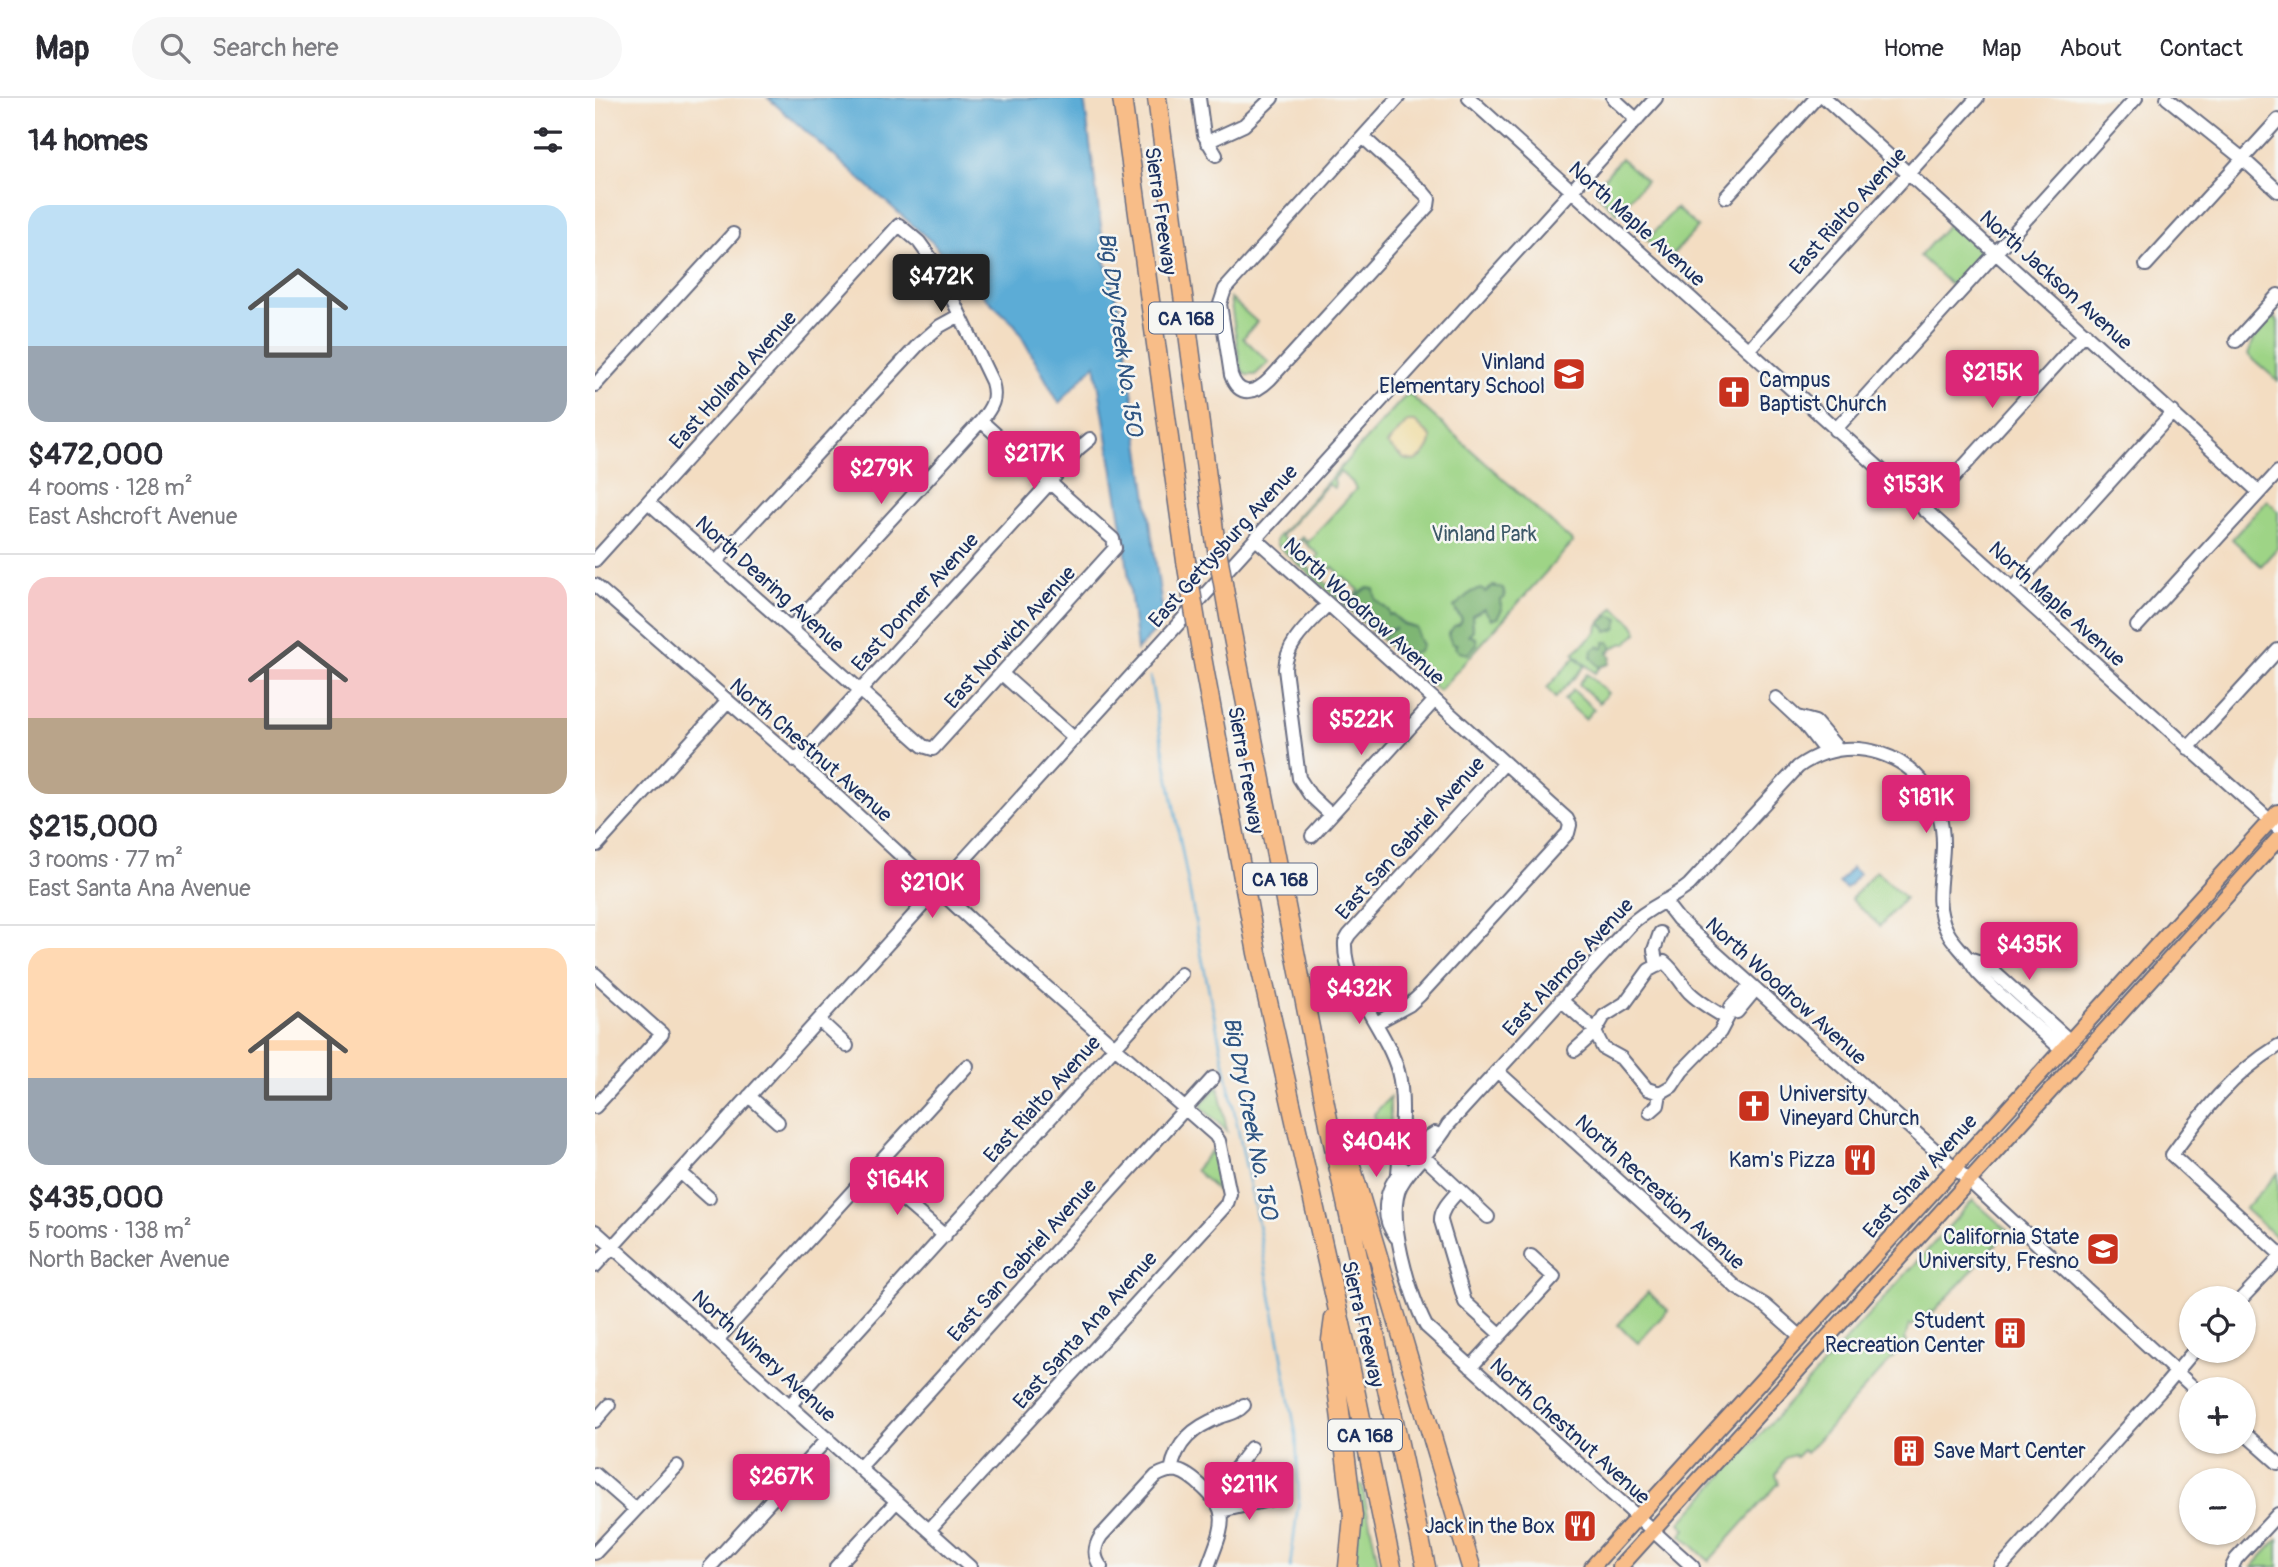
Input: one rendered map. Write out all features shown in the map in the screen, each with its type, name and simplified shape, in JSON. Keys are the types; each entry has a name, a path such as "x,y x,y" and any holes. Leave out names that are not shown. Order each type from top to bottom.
{"highway":[{"name":"Sierra Freeway","path":"1122,98 1186,561 1202,657 1257,953 1392,1567"},
{"name":"Sierra Freeway","path":"1157,98 1215,538 1231,628 1330,1129 1426,1567"},
{"path":"1330,1129 1346,1149 1471,1567"},
{"path":"1335,1304 1331,1340 1353,1516 1348,1567"}],"main road":[{"name":"East Shaw Avenue","path":"1592,1567 1800,1336 2275,820"},
{"name":"East Shaw Avenue","path":"1620,1567 2278,839"}],"street":[{"path":"1199,98 1204,135 1216,155"},
{"path":"1207,142 1244,125 1272,98"},
{"path":"1363,137 1423,192 1429,200 1428,206 1270,379 1260,388 1245,391 1236,385 1231,374 1221,296 1225,289 1398,98"},
{"name":"North Maple Avenue","path":"1469,98 2189,748 2275,820"},
{"path":"1613,98 1637,120"},
{"name":"East Gettysburg Avenue","path":"595,1266 1656,98"},
{"path":"1726,197 1816,98"},
{"name":"North Jackson Avenue","path":"1825,98 2259,492"},
{"name":"East Rialto Avenue","path":"1748,350 1977,98"},
{"path":"1835,430 2136,98"},
{"path":"2167,98 2278,191"},
{"path":"2146,265 2278,120"},
{"name":"East Holland Avenue","path":"595,560 899,225 929,254 960,315"},
{"path":"595,386 733,234"},
{"path":"2236,341 2278,295"},
{"path":"716,562 919,344 940,326 960,315 992,382 995,400 990,410 791,628"},
{"path":"1924,510 2085,333"},
{"path":"2013,589 2173,412"},
{"path":"981,421 1049,482"},
{"name":"East Donner Avenue","path":"796,761 1078,449 1090,439"},
{"path":"2137,626 2278,472"},
{"name":"East Norwich Avenue","path":"929,750 936,747 1113,553 1113,539 1049,482"},
{"name":"North Dearing Avenue","path":"648,502 929,750"},
{"name":"North Woodrow Avenue","path":"1256,539 1567,819 1570,825 1568,832 1417,999 1376,1023"},
{"name":"North Chestnut Avenue","path":"595,585 1215,1135 1219,1142"},
{"path":"1328,604 1291,646 1285,669 1299,778 1310,795 1331,815"},
{"path":"2189,748 2278,650"},
{"path":"1002,674 1075,739"},
{"path":"1776,698 1832,750 1860,749 1891,758 1911,770 1927,788 1939,814 1942,833 1938,886 1940,911 1951,937 1968,958 1984,963 2066,1046"},
{"path":"1312,836 1435,701"},
{"path":"597,845 727,702"},
{"name":"East Alamos Avenue","path":"1448,1125 1635,920 1647,909 1689,885 1792,772 1814,757 1832,750"},
{"name":"East San Gabriel Avenue","path":"1376,1023 1354,984 1345,940 1505,763"},
{"name":"North Woodrow Avenue","path":"1664,901 1678,919 2182,1377"},
{"path":"1657,966 1654,950 1660,933"},
{"path":"1575,1050 1597,1028 1604,1016 1625,1003 1649,970 1664,962 1694,996 1728,1016"},
{"path":"595,974 662,1034 596,1104"},
{"name":"East Rialto Avenue","path":"790,1405 1181,974"},
{"path":"1564,997 1597,1028 1603,1048 1621,1058 1647,1089 1660,1093 1672,1086 1682,1071 1720,1032 1728,1016 1737,1012 1754,987"},
{"path":"819,1020 847,1046"},
{"path":"1376,1023 1398,1071 1401,1089 1398,1174"},
{"path":"2278,1046 2218,1094 2172,1155 2278,1252"},
{"path":"717,1340 967,1066"},
{"name":"North Recreation Avenue","path":"1497,1071 1737,1288 1765,1305 1800,1336"},
{"name":"East San Gabriel Avenue","path":"860,1468 1213,1078"},
{"path":"1650,1112 1658,1105 1660,1093"},
{"path":"749,1096 778,1122"},
{"path":"1401,1119 1405,1135 1411,1142 1422,1141 1448,1125"},
{"path":"1397,1238 1395,1207 1398,1193 1407,1175 1442,1137 1448,1125"},
{"path":"1397,1238 1389,1228 1386,1208 1389,1191 1398,1174 1435,1133"},
{"name":"East Santa Ana Avenue","path":"929,1530 1227,1204 1230,1195 1219,1142"},
{"path":"1424,1157 1488,1217"},
{"path":"680,1172 709,1198"},
{"path":"871,1172 944,1236"},
{"path":"1459,1190 1440,1216 1441,1221 1465,1302 1500,1334"},
{"name":"North Winery Avenue","path":"595,1231 828,1438 966,1566"},
{"name":"North Chestnut Avenue","path":"1397,1238 1424,1322 1429,1329 1693,1567"},
{"path":"1471,1367 1554,1277 1531,1256"},
{"path":"2253,1286 2278,1259"},
{"path":"2001,1567 2162,1390 2183,1363"},
{"path":"595,1421 609,1405"},
{"path":"1171,1471 1173,1456 1194,1430 1201,1424 1240,1410 1244,1405"},
{"path":"710,1567 828,1438"},
{"path":"2256,1444 2278,1463"},
{"path":"1213,1497 1251,1448"},
{"path":"595,1553 677,1466"},
{"path":"1101,1567 1095,1555 1095,1546 1101,1536 1145,1486 1156,1476 1171,1471 1187,1475 1213,1497 1221,1511 1221,1527 1208,1567"},
{"path":"595,1474 635,1509"},
{"path":"1221,1511 1269,1500"},
{"path":"836,1567 897,1501"},
{"path":"2232,1567 2278,1514"}],"green space":[{"path":"1621,158 1646,181 1617,213 1595,189"},
{"path":"1676,208 1698,227 1668,260 1647,240"},
{"path":"1949,223 1981,252 1951,285 1920,256"},
{"path":"1230,298 1257,322 1243,338 1269,362 1255,375 1247,375 1241,369"},
{"path":"2273,317 2278,321 2278,381 2248,355 2254,339"},
{"name":"Vinland Park","path":"1408,393 1573,542 1439,691 1276,544 1276,539","holes":["1340,472 1356,489 1308,542 1302,537 1296,544 1302,540 1319,555 1314,560 1328,572 1333,567 1339,573 1335,579 1340,580 1343,577 1359,590 1345,605 1338,598 1339,595 1283,545 1286,541 1281,536 1328,484 1334,488 1334,479","1368,588 1376,600 1389,611 1388,616 1392,614 1404,624 1384,639 1386,634 1397,628 1381,633 1373,624 1348,608 1360,593","1500,601 1472,615 1473,630 1458,643 1462,619 1456,612"]},
{"path":"2267,500 2278,511 2278,547 2261,566 2232,539"},
{"path":"1493,586 1503,588 1505,597 1500,601 1502,610 1497,618 1491,619 1484,609 1472,615 1473,630 1468,635 1476,638 1477,644 1468,654 1459,652 1455,647 1457,644 1452,644 1448,635 1462,619 1454,607 1471,592 1481,589 1485,592"},
{"path":"1368,588 1374,589 1376,600 1389,611 1389,615 1392,614 1403,624 1417,628 1422,645 1418,652 1408,654 1403,648 1395,650 1383,640 1386,634 1396,628 1378,633 1374,623 1365,624 1348,608 1360,593"},
{"path":"1614,607 1638,632 1627,643 1610,651 1595,673 1573,653 1597,632 1598,625"},
{"path":"1608,616 1619,619 1616,629 1607,632 1600,623"},
{"path":"1605,642 1609,642 1613,648 1608,652 1611,657 1609,664 1599,667 1591,657 1592,650 1598,646 1603,648"},
{"path":"1575,657 1585,666 1555,698 1547,688"},
{"path":"1587,674 1608,693 1599,703 1579,684"},
{"path":"1573,690 1594,709 1585,719 1564,700"},
{"path":"1876,871 1905,898 1880,926 1851,899"},
{"path":"1218,1085 1227,1131 1201,1105"},
{"path":"1390,1097 1390,1158 1387,1170 1374,1114"},
{"path":"1211,1151 1213,1154 1221,1194 1195,1170"},
{"path":"2278,1173 2278,1239 2245,1209"},
{"path":"1973,1200 2008,1231 1933,1313 1930,1311 1920,1322 1909,1325 1905,1339 1907,1342 1806,1453 1803,1450 1796,1457 1794,1455 1785,1458 1776,1475 1779,1483 1709,1561 1681,1535 1686,1529 1680,1523"},
{"path":"1648,1292 1668,1310 1638,1343 1618,1325"},
{"path":"1356,1485 1362,1485 1379,1567 1356,1567"},
{"path":"2278,1539 2278,1567 2252,1567"}],"sand":[{"path":"1407,422 1415,422 1431,437 1426,452 1414,461 1404,459 1387,444"}],"water":[{"path":"768,98 1084,98 1106,264 1122,318 1164,622 1137,650 1124,538 1095,364 1059,403 1015,325 947,262 933,243"},
{"path":"1852,868 1859,874 1846,889 1839,883"}],"waterway":[{"name":"Big Dry Creek No. 150","path":"1150,677 1201,953 1259,1229 1296,1434 1299,1498 1290,1567"}],"place":[{"name":"Vinland Elementary School","path":"1569,374"},
{"name":"Campus Baptist Church","path":"1734,392"},
{"name":"University Vineyard Church","path":"1754,1106"},
{"name":"Kam's Pizza","path":"1860,1160"},
{"name":"California State University, Fresno","path":"2103,1249"},
{"name":"Student Recreation Center","path":"2010,1333"},
{"name":"Save Mart Center","path":"1909,1451"},
{"name":"Jack in the Box","path":"1580,1526"}]}
